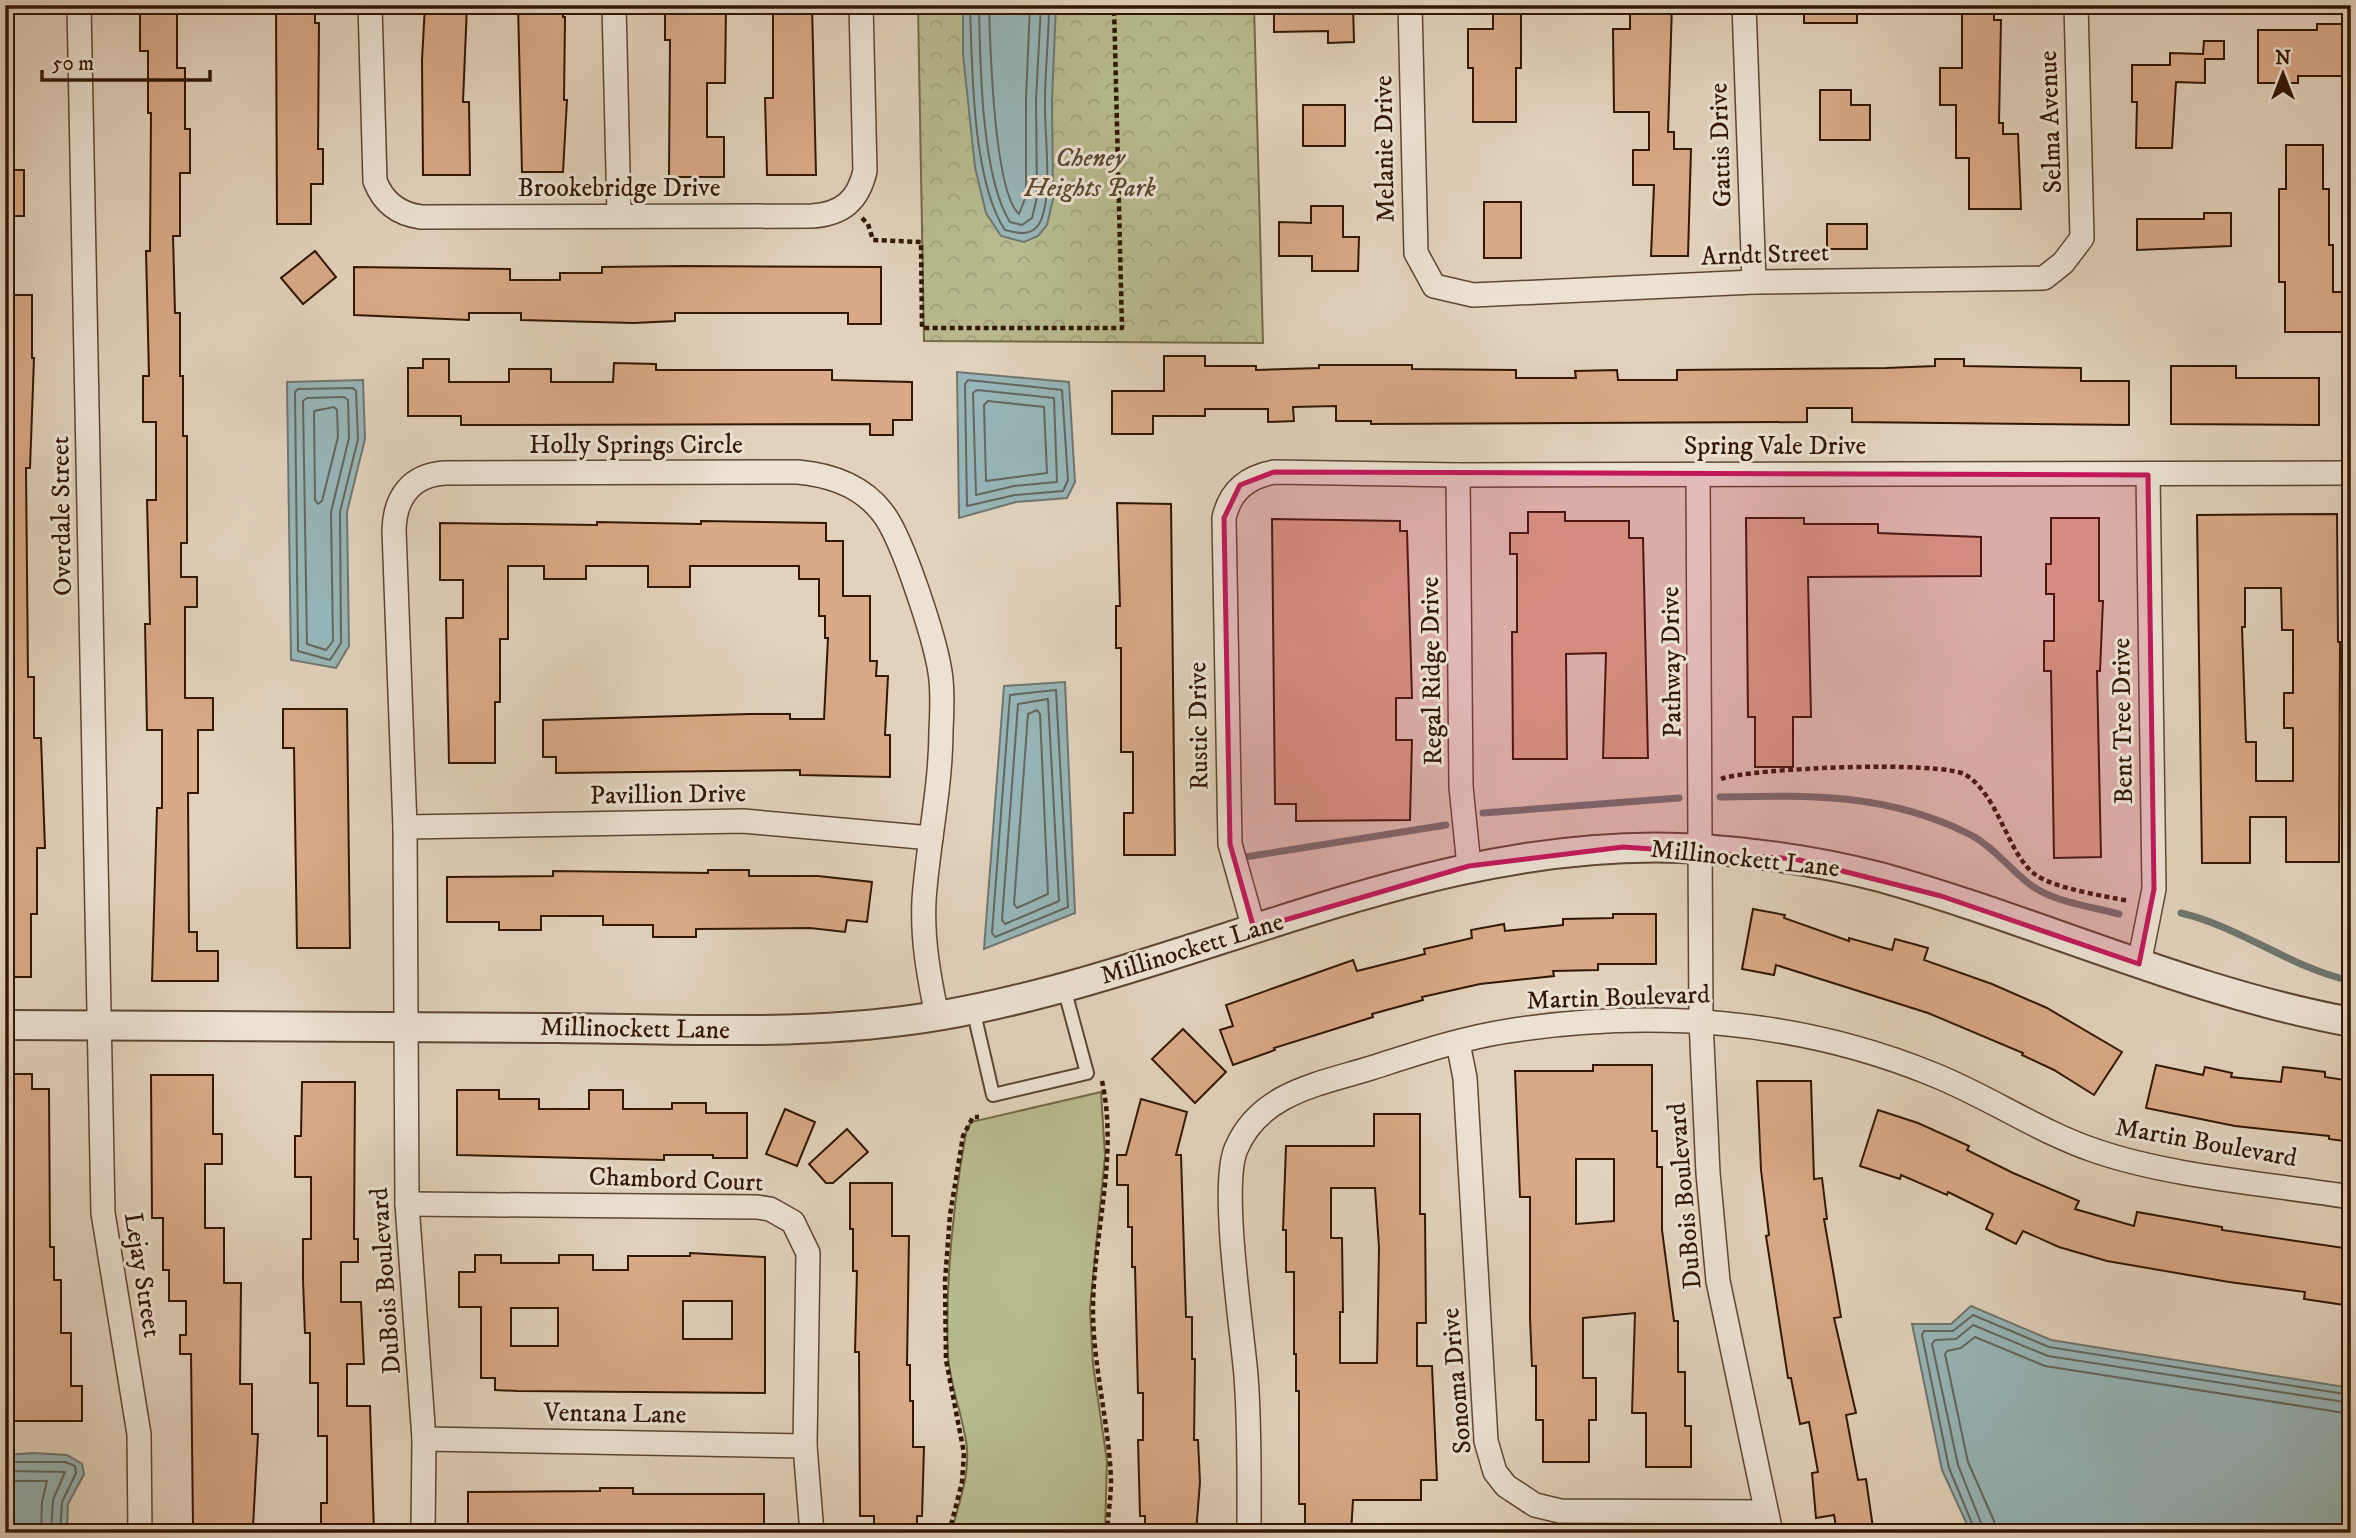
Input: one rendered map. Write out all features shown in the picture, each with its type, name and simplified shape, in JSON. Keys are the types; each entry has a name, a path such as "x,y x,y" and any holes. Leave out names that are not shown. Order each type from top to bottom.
{"street":[{"name":"Overdale Street","path":"79,5 100,1025"},
{"name":"Brookebridge Drive","path":"370,5 373,163 379,192 387,203 398,211 421,217 812,216 828,215 848,205"},
{"path":"614,5 619,215"},
{"path":"848,205 856,196 865,171 861,5"},
{"name":"Melanie Drive","path":"1410,5 1416,253 1434,286"},
{"name":"Gattis Drive","path":"1744,5 1754,282"},
{"name":"Selma Avenue","path":"2076,5 2082,238"},
{"name":"Arndt Street","path":"1434,286 1473,295 1754,282 2043,278 2063,263 2082,238"},
{"name":"Holly Springs Circle","path":"407,1027 405,828 394,530 397,505 410,484 421,478 445,473 798,472 834,478 854,487 875,504 892,526 915,585 940,671 942,731 924,902 924,951 937,1016"},
{"name":"Spring Vale Drive","path":"1224,518 1232,495 1240,485 1262,474 2351,473"},
{"name":"Pathway Drive","path":"1698,474 1701,849"},
{"name":"Regal Ridge Drive","path":"1458,475 1461,787 1469,866"},
{"name":"Bent Tree Drive","path":"2139,964 2154,889 2148,475"},
{"name":"Rustic Drive","path":"1224,518 1230,844 1254,929"},
{"name":"Pavillion Drive","path":"405,828 743,821 931,838"},
{"name":"Millinockett Lane","path":"5,1024 781,1030 937,1016 1064,988 1469,866 1549,854 1623,847 1701,849 1796,859 1874,876 2257,1001 2351,1022"},
{"name":"DuBois Boulevard","path":"1701,849 1701,1021 1708,1173 1718,1281 1768,1522"},
{"name":"Martin Boulevard","path":"1249,1533 1246,1380 1232,1219 1231,1177 1235,1150 1256,1116 1279,1099 1325,1082 1503,1031 1579,1022 1701,1021 1764,1026 1812,1035 1887,1057 1962,1086 2095,1151 2193,1172 2351,1197"},
{"name":"Lejay Street","path":"100,1025 103,1213 139,1434 140,1533"},
{"name":"DuBois Boulevard","path":"407,1027 407,1204 424,1439 423,1533"},
{"name":"Sonoma Drive","path":"1458,1043 1465,1078 1486,1441 1495,1472 1518,1497 1560,1511 1768,1522"},
{"name":"Chambord Court","path":"407,1204 757,1206 783,1214 799,1231 808,1253 805,1446 812,1533"},
{"name":"Ventana Lane","path":"424,1439 805,1446"}],"lane":[{"path":"972,1009 993,1095 1087,1073 1064,988"}],"path":[{"path":"848,205 868,224 873,240 921,242 922,328 1122,328 1114,5"},
{"path":"1701,787 1744,772 1875,766 1959,772 1977,785 2023,861 2038,877 2151,904"},
{"path":"1101,1074 1107,1113 1107,1156 1097,1234 1093,1315 1095,1356 1111,1478 1107,1533"},
{"path":"949,1533 962,1482 964,1453 946,1360 947,1249 963,1136 967,1123 973,1117 979,1117"}],"highlighted area":[{"path":"1274,472 2148,475 2154,889 2139,964 1941,896 1795,859 1623,847 1469,866 1254,929 1230,844 1227,793 1224,518 1240,485"}],"green space":[{"name":"Cheney Heights Park","path":"918,5 1254,5 1263,343 924,341"},
{"path":"1101,1092 1105,1156 1090,1308 1093,1365 1107,1461 1105,1533 951,1533 967,1460 965,1437 949,1367 947,1327 951,1243 966,1132 971,1122"}],"water":[{"path":"963,5 1056,5 1052,100 1053,199 1047,225 1038,236 1024,242 1001,236 986,213 975,167 963,54"},
{"path":"957,372 1069,382 1075,482 1067,498 1016,502 959,518"},
{"path":"363,380 365,439 347,512 349,646 336,668 291,660 287,382"},
{"path":"1065,682 1075,913 984,949 1004,686"},
{"path":"1971,1306 2051,1340 2351,1388 2351,1533 1971,1533 1942,1470 1912,1324 1951,1324"},
{"path":"5,1455 67,1455 82,1464 84,1474 68,1504 67,1533 5,1533"}],"building":[{"path":"140,5 177,5 177,68 185,68 185,129 190,129 190,173 180,173 180,236 173,236 175,313 180,313 183,436 187,436 187,543 181,543 181,577 197,577 197,607 185,607 185,698 213,698 213,730 198,730 198,793 188,793 189,932 197,932 197,951 218,951 218,981 152,981 157,808 162,808 162,730 147,730 145,624 150,624 147,500 156,500 156,422 143,422 143,376 149,376 146,251 150,251 151,113 148,113 148,51 140,51"},
{"path":"276,5 315,5 315,23 319,23 318,149 323,149 323,184 311,184 311,224 277,224"},
{"path":"425,5 467,5 463,102 469,102 470,175 423,175 422,60"},
{"path":"518,5 563,5 564,100 567,100 563,172 522,172"},
{"path":"773,5 812,5 816,175 767,175 765,98 773,98"},
{"path":"1274,5 1353,5 1354,42 1328,43 1328,31 1274,32"},
{"path":"1493,5 1521,5 1521,68 1516,68 1516,122 1473,122 1473,68 1468,68 1468,29 1493,29"},
{"path":"1630,5 1672,5 1668,132 1674,132 1674,149 1691,149 1688,256 1651,256 1654,185 1633,185 1633,150 1649,150 1649,112 1614,112 1613,29 1630,29"},
{"path":"1804,5 1857,5 1857,23 1804,23"},
{"path":"1962,5 1994,5 1994,20 2001,20 1999,123 2003,123 2003,134 2018,134 2021,209 1969,209 1969,158 1956,158 1956,105 1940,105 1940,68 1962,68"},
{"path":"665,7 726,7 725,83 707,83 707,137 724,137 724,177 669,177 670,40 665,40"},
{"path":"2317,24 2351,24 2351,76 2298,76 2298,83 2258,83 2258,30 2317,30"},
{"path":"2204,41 2224,41 2224,59 2205,59 2205,83 2176,82 2172,148 2136,148 2137,102 2132,102 2132,65 2170,65 2170,53 2203,54"},
{"path":"1820,90 1851,90 1851,105 1870,105 1870,140 1820,140"},
{"path":"1303,105 1345,105 1345,146 1303,146"},
{"path":"2286,145 2323,145 2323,189 2329,189 2329,245 2333,245 2333,292 2345,292 2345,332 2285,332 2285,282 2279,282 2279,189 2286,189"},
{"path":"5,170 24,170 24,216 5,216"},
{"path":"1484,202 1521,202 1521,258 1484,258"},
{"path":"1311,206 1343,206 1343,237 1359,237 1358,271 1312,271 1312,256 1279,256 1279,222 1311,223"},
{"path":"2204,213 2231,213 2231,246 2137,250 2137,219 2204,219"},
{"path":"1827,224 1867,224 1867,249 1827,249"},
{"path":"315,251 336,277 303,304 281,278"},
{"path":"354,267 510,269 510,280 560,280 560,273 602,273 602,267 881,267 881,324 848,324 848,313 675,313 675,321 634,323 521,320 521,313 469,313 469,320 354,315"},
{"path":"5,295 32,295 34,358 30,468 26,468 28,677 34,677 34,738 41,738 45,848 37,848 37,914 31,914 31,977 5,977 5,800 12,800 12,722 5,722"},
{"path":"1164,356 1205,356 1205,366 1256,366 1256,370 1319,368 1319,365 1412,365 1412,369 1516,370 1516,378 1576,378 1575,371 1617,370 1618,380 1677,380 1677,370 1886,368 1935,366 1935,359 1964,359 1964,366 2081,368 2081,381 2129,381 2129,425 1852,422 1852,408 1807,408 1807,422 1371,424 1371,421 1336,421 1336,406 1293,407 1294,421 1268,422 1268,409 1205,409 1205,416 1153,416 1153,434 1112,434 1112,391 1164,391"},
{"path":"423,359 449,359 449,382 509,382 509,369 551,369 551,382 613,382 614,363 656,364 656,370 832,370 832,380 912,382 912,420 893,420 893,435 870,435 870,424 461,425 461,416 408,416 408,368 423,368"},
{"path":"2171,366 2236,366 2236,378 2319,378 2319,425 2171,424"},
{"path":"1117,503 1171,504 1175,855 1124,855 1124,813 1133,813 1133,752 1121,752 1121,648 1116,648 1116,606 1120,606"},
{"path":"1528,512 1565,512 1565,521 1629,521 1629,538 1643,538 1648,758 1603,758 1606,653 1566,654 1567,759 1513,759 1512,632 1517,632 1517,554 1510,554 1510,533 1528,533"},
{"path":"2337,514 2340,642 2339,862 2286,862 2286,817 2250,817 2250,863 2202,863 2197,515","holes":["2245,588 2281,588 2282,630 2293,630 2293,693 2284,693 2284,728 2293,728 2293,781 2256,781 2256,742 2246,742 2242,627 2245,627"]},
{"path":"1746,518 1804,518 1804,524 1878,524 1878,533 1981,537 1981,576 1808,577 1811,717 1793,717 1793,767 1755,767 1755,717 1748,717"},
{"path":"2051,518 2099,518 2099,601 2103,601 2100,671 2097,671 2101,857 2054,858 2051,671 2044,671 2044,641 2054,641 2054,594 2046,594 2046,564 2051,564"},
{"path":"1272,519 1400,521 1400,531 1407,531 1412,698 1396,698 1396,740 1412,740 1410,820 1296,821 1296,804 1275,804"},
{"path":"701,521 826,523 826,541 843,541 843,596 870,596 870,661 877,661 876,676 888,676 885,735 890,735 890,777 800,775 800,770 556,773 556,757 543,757 543,720 749,714 790,714 790,719 824,719 828,638 825,638 825,616 819,616 819,579 799,579 799,566 690,566 690,587 648,587 648,566 586,566 586,579 544,579 544,566 508,566 508,639 500,639 500,702 495,702 495,763 449,763 446,618 463,618 463,580 440,580 440,523 597,525 597,522 701,524"},
{"path":"283,709 347,709 350,948 297,948 294,748 283,748"},
{"path":"708,870 749,870 749,876 818,876 872,882 867,922 847,920 845,932 810,928 696,929 696,937 653,937 653,925 603,925 603,916 541,916 541,930 499,930 499,922 447,922 447,877 553,876 553,871 708,873"},
{"path":"1753,909 1785,915 1784,918 1849,941 1849,938 1892,950 1895,939 1928,948 1924,960 1992,984 2047,1008 2122,1052 2094,1095 2054,1070 2022,1055 2023,1053 1928,1013 1776,965 1774,975 1742,969"},
{"path":"1613,914 1656,914 1656,964 1598,964 1598,970 1553,971 1554,976 1480,984 1422,997 1423,1000 1372,1014 1373,1017 1274,1048 1275,1050 1233,1065 1220,1030 1233,1026 1226,1005 1353,960 1357,971 1425,954 1424,949 1472,938 1471,930 1504,924 1505,931 1563,925 1563,919 1613,918"},
{"path":"1183,1029 1226,1072 1195,1103 1152,1059"},
{"path":"1593,1065 1652,1065 1652,1131 1657,1131 1657,1167 1662,1167 1662,1230 1674,1321 1678,1321 1678,1372 1685,1372 1685,1426 1691,1426 1691,1467 1646,1467 1646,1413 1632,1413 1635,1313 1583,1318 1583,1378 1596,1378 1596,1420 1589,1420 1589,1462 1543,1462 1543,1420 1536,1420 1536,1366 1532,1366 1530,1197 1520,1197 1515,1071 1593,1071","holes":["1576,1159 1614,1159 1614,1221 1576,1224"]},
{"path":"2156,1065 2203,1075 2205,1067 2232,1073 2231,1077 2281,1082 2283,1067 2325,1072 2325,1077 2351,1081 2351,1142 2329,1139 2329,1136 2235,1126 2146,1108"},
{"path":"5,1074 32,1074 32,1089 49,1089 50,1247 54,1247 54,1280 61,1280 61,1333 71,1333 71,1386 82,1386 82,1421 12,1421 12,1372 5,1372"},
{"path":"151,1075 213,1075 213,1134 222,1134 222,1164 205,1164 205,1228 224,1228 224,1283 241,1283 240,1384 252,1384 252,1434 258,1434 253,1527 193,1527 191,1354 180,1354 180,1335 186,1335 186,1301 169,1301 169,1270 163,1270 163,1218 152,1218"},
{"path":"1757,1081 1811,1081 1814,1179 1822,1178 1827,1219 1824,1219 1841,1317 1834,1318 1856,1413 1846,1415 1858,1480 1866,1479 1873,1528 1837,1533 1834,1515 1816,1518 1812,1473 1818,1472 1809,1422 1800,1424 1791,1378 1788,1378 1766,1236 1769,1235 1761,1170"},
{"path":"302,1082 355,1082 354,1239 358,1239 358,1262 341,1262 341,1302 361,1302 364,1364 347,1364 347,1406 370,1406 374,1533 321,1533 321,1503 327,1503 327,1436 318,1436 318,1383 310,1383 310,1333 305,1333 303,1280 303,1239 311,1239 311,1177 295,1177 295,1136 301,1136"},
{"path":"457,1090 499,1090 499,1099 539,1099 539,1109 589,1109 589,1090 623,1090 623,1109 672,1109 672,1103 706,1103 706,1113 747,1113 747,1158 664,1155 664,1160 457,1155"},
{"path":"1141,1099 1187,1112 1176,1155 1181,1155 1186,1317 1192,1317 1192,1359 1195,1359 1194,1440 1198,1440 1200,1482 1196,1533 1145,1533 1145,1516 1140,1516 1138,1440 1143,1440 1143,1393 1138,1393 1135,1267 1132,1267 1132,1227 1128,1227 1128,1185 1117,1185 1117,1155 1126,1155"},
{"path":"785,1109 815,1122 797,1166 766,1154"},
{"path":"1878,1110 1918,1123 1969,1146 1967,1150 2079,1201 2075,1209 2134,1226 2137,1212 2222,1227 2222,1230 2351,1249 2351,1306 2304,1299 2305,1292 2107,1261 2059,1247 2023,1231 2016,1244 1986,1229 1993,1214 1948,1192 1947,1195 1901,1175 1900,1179 1860,1166"},
{"path":"1374,1114 1420,1114 1420,1214 1425,1214 1426,1323 1417,1323 1417,1366 1432,1366 1437,1480 1421,1480 1421,1500 1353,1500 1351,1533 1305,1533 1305,1504 1299,1504 1299,1391 1296,1391 1294,1354 1294,1272 1286,1272 1286,1230 1283,1230 1286,1146 1374,1146","holes":["1331,1188 1375,1188 1379,1248 1377,1363 1340,1363 1340,1312 1343,1312 1342,1238 1331,1238"]},
{"path":"847,1129 868,1152 833,1183 826,1183 809,1164"},
{"path":"850,1183 892,1183 892,1236 909,1236 907,1365 910,1365 910,1401 913,1401 913,1447 924,1447 922,1516 917,1516 917,1533 874,1533 874,1516 860,1516 859,1352 855,1352 857,1271 853,1271"},
{"path":"690,1253 765,1257 765,1393 495,1390 495,1378 481,1378 481,1307 459,1307 459,1272 475,1272 475,1255 501,1255 501,1263 559,1263 559,1255 593,1255 593,1270 628,1270 628,1256 690,1256","holes":["683,1301 732,1301 732,1339 683,1339","511,1308 558,1308 558,1346 511,1346"]},
{"path":"600,1488 633,1488 633,1494 764,1494 764,1533 468,1533 468,1492 600,1491"}],"waterway":[{"path":"1720,797 1817,797 1879,804 1909,811 1971,835 2028,883 2048,895 2119,914"},
{"path":"1483,813 1679,798"},
{"path":"1245,857 1446,825"},
{"path":"2181,913 2203,919 2308,967 2351,981"}]}
